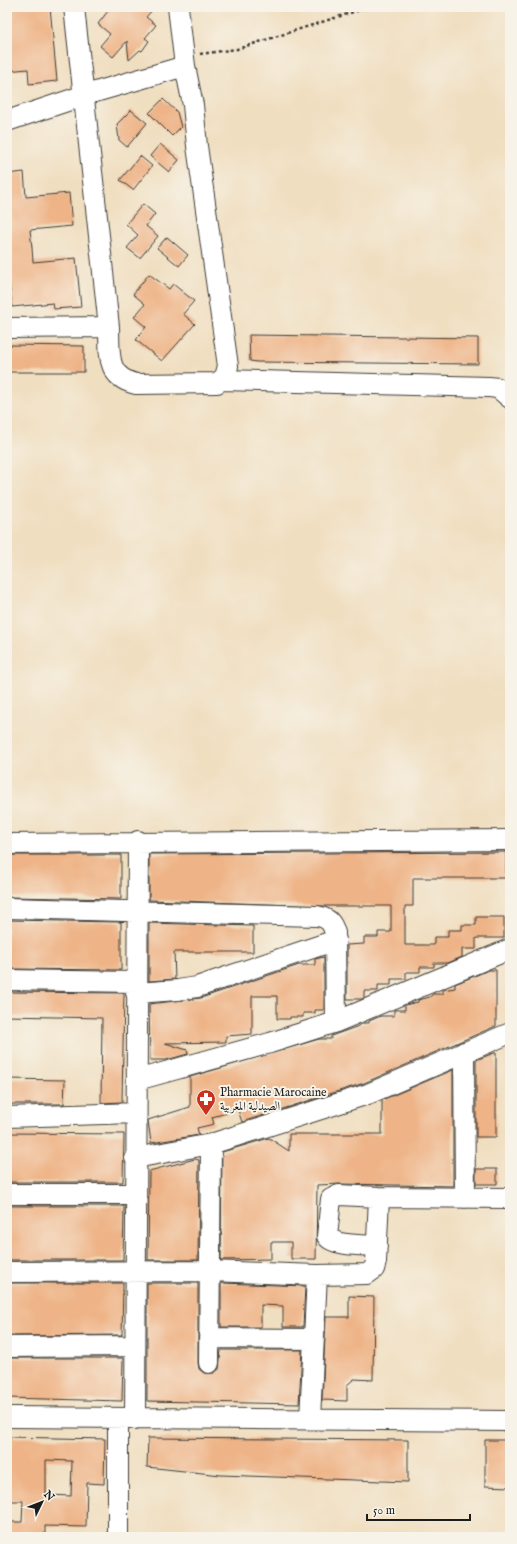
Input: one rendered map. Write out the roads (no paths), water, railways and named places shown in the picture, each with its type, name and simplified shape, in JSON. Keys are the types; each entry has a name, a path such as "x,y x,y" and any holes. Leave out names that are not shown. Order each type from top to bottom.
{"street":[{"path":"74,7 85,95 109,327 110,362 118,376 125,382 136,384 210,384 222,380 488,387 498,388 510,398"},
{"path":"178,7 184,59 190,90 229,358 227,372 222,380"},
{"path":"7,122 184,59"},
{"path":"7,328 109,327"},
{"path":"7,844 138,841 510,840"},
{"path":"118,1537 126,1419 134,1346 138,841"},
{"path":"7,908 317,916 326,918 334,927 336,940 336,1022"},
{"path":"7,980 178,990 197,987 336,940"},
{"path":"137,1080 270,1043 336,1022 510,949"},
{"path":"136,1158 211,1144 368,1094 510,1033"},
{"path":"464,1052 465,1198"},
{"path":"7,1117 136,1113"},
{"path":"209,1363 211,1144"},
{"path":"7,1194 136,1194"},
{"path":"377,1246 337,1243 330,1241 327,1236 329,1202 333,1198 339,1195 379,1197 510,1198"},
{"path":"7,1272 210,1271 317,1275 367,1274 376,1266 379,1197"},
{"path":"310,1419 317,1275"},
{"path":"209,1338 313,1339"},
{"path":"7,1347 134,1346"},
{"path":"7,1417 510,1421"}],"place":[{"name":"Pharmacie Marocaine الصيدلية المغربية","path":"206,1116"}]}
